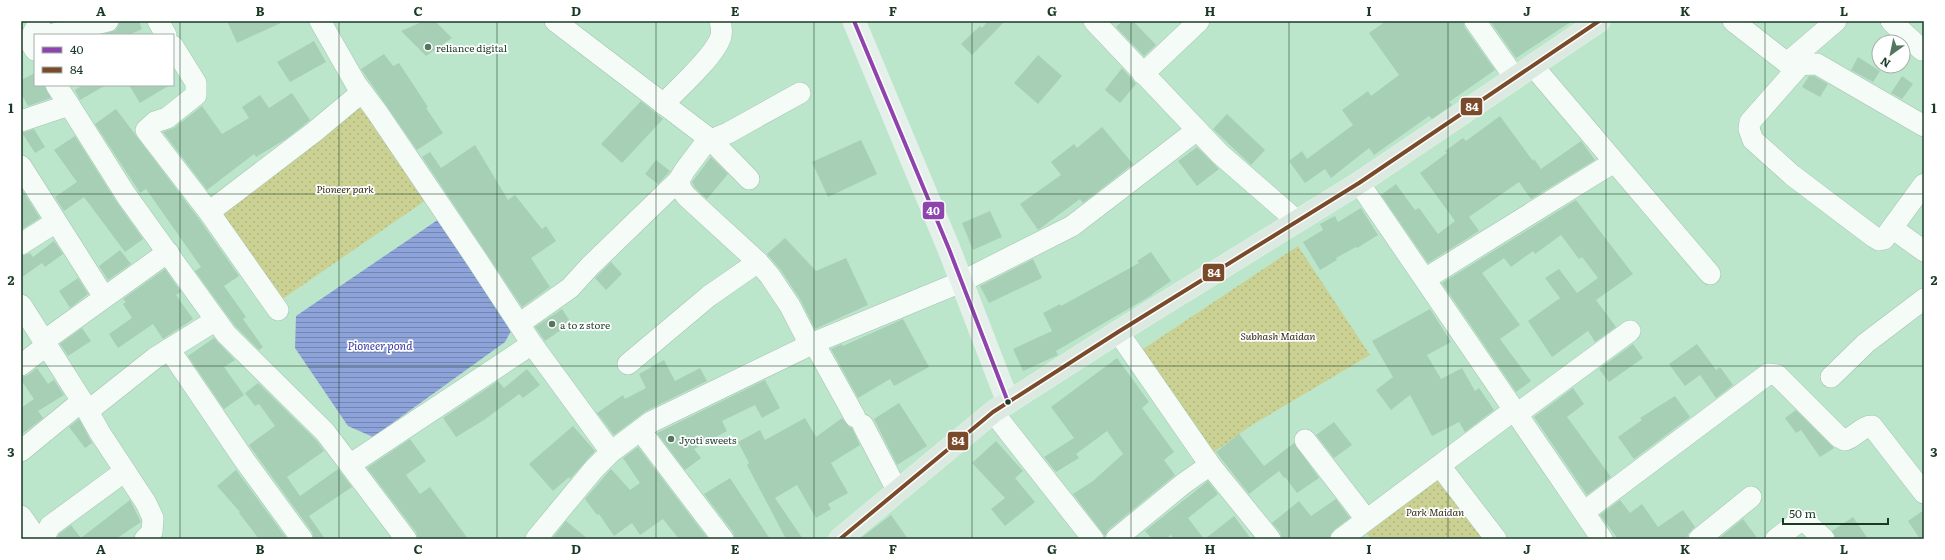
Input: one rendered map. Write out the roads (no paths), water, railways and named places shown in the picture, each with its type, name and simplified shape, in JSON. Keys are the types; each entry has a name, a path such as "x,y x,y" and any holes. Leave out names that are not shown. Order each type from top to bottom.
{"highway":[{"path":"840,539 1001,407 1118,332 1359,183 1600,21"}],"main road":[{"path":"854,21 949,249 1001,407"}],"street":[{"path":"30,42 40,21"},
{"path":"53,34 108,21"},
{"path":"158,21 165,34"},
{"path":"320,21 362,92 378,112 532,344 611,452"},
{"path":"555,21 711,140 749,179"},
{"path":"663,104 710,55 717,45 722,35 720,21"},
{"path":"1094,21 1220,154 1297,221"},
{"path":"1143,74 1199,21"},
{"path":"1475,21 1614,162 1710,274"},
{"path":"1733,21 1794,63 1817,64 1924,126"},
{"path":"1836,21 1794,63 1750,122 1749,129 1753,140 1792,175 1879,240 1884,239 1924,184"},
{"path":"1891,21 1922,50"},
{"path":"174,48 196,83 196,95 167,118 155,122 146,130 209,212 278,310"},
{"path":"209,212 314,132 362,92"},
{"path":"519,324 570,288 590,266 679,180 703,146 711,140 728,133 800,93"},
{"path":"21,121 63,107 62,96"},
{"path":"62,96 126,195 216,320 235,344 325,432 351,464 406,539"},
{"path":"536,539 594,469 611,452 651,422 812,344 961,282 1072,226 1197,130"},
{"path":"1425,279 1614,162"},
{"path":"21,166 104,297"},
{"path":"679,180 681,189 686,196 758,262 780,291 859,421 898,492"},
{"path":"1359,183 1602,539"},
{"path":"21,244 56,222"},
{"path":"1892,228 1924,251"},
{"path":"21,365 45,343 104,297 168,252"},
{"path":"628,364 710,296 758,262"},
{"path":"1831,376 1866,343 1924,299"},
{"path":"21,305 146,503 153,518 152,532 145,539"},
{"path":"21,450 169,349 216,320"},
{"path":"1341,539 1364,528 1440,466 1630,331"},
{"path":"1118,332 1210,465 1270,539"},
{"path":"351,464 532,344"},
{"path":"169,349 244,461 302,539"},
{"path":"1584,512 1768,374 1777,375 1839,437 1845,440 1851,438 1867,426 1872,426 1924,493"},
{"path":"1001,407 1093,539"},
{"path":"640,430 723,539"},
{"path":"1305,440 1364,528"},
{"path":"1116,539 1183,484 1210,465"},
{"path":"1440,466 1496,539"},
{"path":"42,539 50,526 125,471"},
{"path":"1700,539 1751,497"},
{"path":"21,516 37,539"},
{"path":"1776,539 1800,522 1808,524 1824,539"}],"water":[{"name":"Pioneer pond","path":"442,217 510,320 511,331 505,342 373,437 348,426 295,348 296,316"}],"place":[{"name":"reliance digital","path":"428,47"},
{"name":"a to z store","path":"552,324"},
{"name":"Jyoti sweets","path":"671,439"}],"park label":[{"name":"Pioneer park","path":"345,188"},
{"name":"Subhash Maidan","path":"1278,335"},
{"name":"Park Maidan","path":"1435,511"}]}
